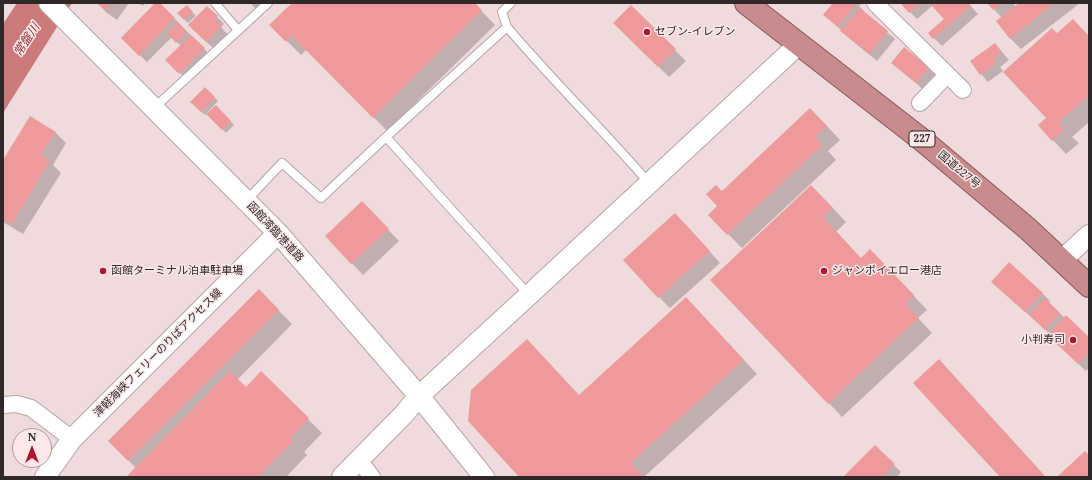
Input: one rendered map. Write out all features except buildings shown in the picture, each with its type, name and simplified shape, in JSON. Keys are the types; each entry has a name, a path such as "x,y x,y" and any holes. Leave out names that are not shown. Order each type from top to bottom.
{"highway":[{"name":"国道227号","path":"746,3 921,139 1028,229 1089,286"}],"street":[{"name":"函館湾臨港道路","path":"49,3 278,233 419,396 484,477"},
{"path":"875,3 963,90"},
{"path":"342,477 404,414 419,396 650,184 799,44"},
{"path":"920,102 947,75"},
{"name":"津軽海峡フェリーのりばアクセス線","path":"45,477 72,439 278,233"},
{"path":"1062,260 1089,235"},
{"path":"3,405 17,404 31,408 72,439"},
{"path":"359,460 372,477"}],"lane":[{"path":"215,3 238,30"},
{"path":"154,108 268,3"},
{"path":"511,3 502,12 507,27 539,64 650,184"},
{"path":"246,200 282,163 321,198 507,27"},
{"path":"386,137 530,295"}],"water":[{"name":"常盤川","path":"17,3 72,3 3,113 3,24"}],"place":[{"name":"セブン-イレブン","path":"647,32"},
{"name":"函館ターミナル泊車駐車場","path":"103,271"},
{"name":"ジャンボイエロー港店","path":"824,271"},
{"name":"小判寿司","path":"1073,340"}]}
